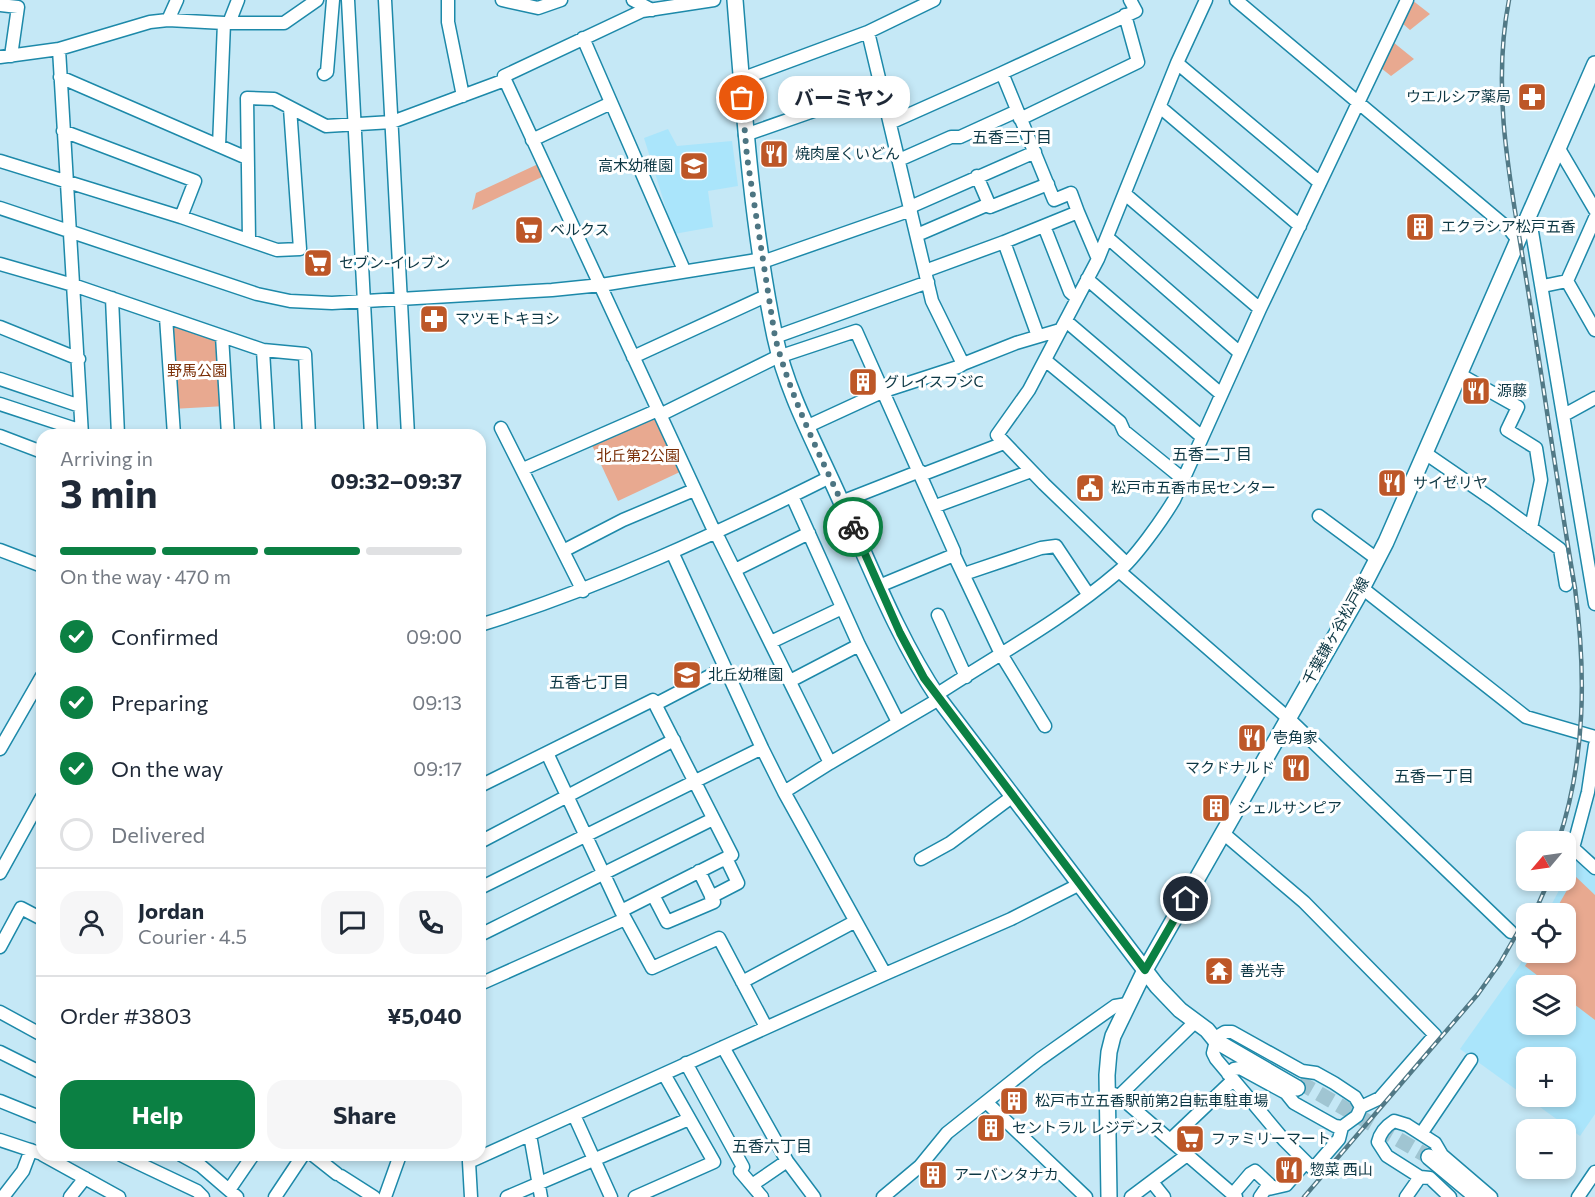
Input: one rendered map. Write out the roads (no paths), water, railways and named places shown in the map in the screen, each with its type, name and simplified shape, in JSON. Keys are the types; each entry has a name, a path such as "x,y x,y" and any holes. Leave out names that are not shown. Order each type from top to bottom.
{"main road":[{"path":"735,0 746,135 768,295 780,357 830,477 910,655 938,697 1168,998 1214,1036 1298,1085"},
{"name":"千葉鎌ヶ谷松戸線","path":"1109,1197 1113,1094 1109,1052 1113,1036 1145,970 1386,542 1595,64"},
{"path":"1466,1197 1427,1159 1477,1197"}],"street":[{"path":"168,20 177,0"},
{"path":"219,146 226,23 238,0"},
{"path":"0,5 18,7 5,56 59,49 150,22 168,20 226,23 284,22 317,0"},
{"path":"324,74 327,72 333,0"},
{"path":"348,0 371,429"},
{"path":"385,0 408,429"},
{"path":"448,0 448,22 463,96"},
{"path":"502,0 538,8 561,0"},
{"path":"633,0 652,10"},
{"path":"714,0 642,11 504,76 694,489 830,763"},
{"path":"741,79 868,32 934,0"},
{"path":"890,123 1136,11 1130,0"},
{"path":"1206,0 1177,63 1098,259 1029,390 997,435 1123,567 1288,718 1510,933"},
{"path":"1236,0 1510,230 1518,240"},
{"path":"784,792 938,697 1088,594 1123,567 1166,512 1183,479 1260,309 1407,0"},
{"path":"900,160 951,137 960,137 1019,115 1138,62 1125,15"},
{"path":"868,32 926,277 940,319 963,363"},
{"path":"583,38 684,270"},
{"path":"59,49 82,429"},
{"path":"1177,63 1320,183"},
{"path":"1002,73 1054,200 1071,193 1098,259"},
{"path":"60,77 247,158"},
{"path":"249,240 247,98 274,99 326,126 356,125 392,122 505,80"},
{"path":"746,135 882,87"},
{"path":"532,140 612,103"},
{"path":"1160,107 1300,226"},
{"path":"0,161 181,217 277,250 300,249 290,108"},
{"path":"63,131 195,181 181,217"},
{"path":"1558,147 1595,210"},
{"path":"0,208 257,294 302,302 364,302 601,285 684,270 768,260 910,209 977,176 1035,152"},
{"path":"977,176 990,207 1048,184"},
{"path":"1125,194 1260,309"},
{"path":"917,235 989,204"},
{"path":"775,337 926,277 1078,212"},
{"path":"1529,214 1593,574 1595,604"},
{"path":"1567,281 1595,218"},
{"path":"1044,226 1070,292 1077,298"},
{"path":"1108,238 1240,353"},
{"path":"1004,242 1038,336"},
{"path":"0,264 73,285 263,350 305,354 309,429"},
{"path":"1087,279 1221,394"},
{"path":"1543,286 1567,281"},
{"path":"1567,281 1595,330"},
{"path":"633,357 768,295"},
{"path":"112,298 118,429"},
{"path":"166,317 174,429"},
{"path":"808,426 884,391 958,367 963,363 1063,326"},
{"path":"1063,326 1202,437"},
{"path":"0,327 79,359"},
{"path":"523,470 659,413 780,357 856,331 936,506 954,555 1001,654 1046,726"},
{"path":"222,336 228,429"},
{"path":"263,350 268,429"},
{"path":"1045,360 1120,422 1125,431 1183,479"},
{"path":"1459,374 1518,408 1507,430 1536,448 1541,480 1531,528"},
{"path":"0,379 80,406"},
{"path":"1564,415 1595,398"},
{"path":"0,404 71,429"},
{"path":"501,428 583,591"},
{"path":"0,436 36,450"},
{"path":"841,502 1004,443"},
{"path":"1425,453 1560,549 1566,585"},
{"path":"936,506 1031,471"},
{"path":"486,623 583,591 716,533 830,477"},
{"path":"563,551 623,520 694,489"},
{"path":"792,496 859,645 898,722"},
{"path":"1319,516 1377,559"},
{"path":"735,570 809,533"},
{"path":"964,574 1041,548 1056,546 1088,594"},
{"path":"0,550 36,564"},
{"path":"672,552 784,792 885,974"},
{"path":"879,586 954,555"},
{"path":"1362,588 1526,717 1595,737"},
{"path":"771,642 842,608"},
{"path":"938,615 966,676"},
{"path":"790,681 859,645"},
{"path":"656,704 725,668"},
{"path":"0,749 36,686"},
{"path":"486,783 653,700 732,855 653,895 623,915 486,981"},
{"path":"486,839 674,740"},
{"path":"1595,745 1591,795 1573,848 1595,868"},
{"path":"486,885 762,748"},
{"path":"547,753 623,915 652,968 719,938 766,1027"},
{"path":"921,859 950,843 1013,796"},
{"path":"0,873 36,808"},
{"path":"486,932 713,819"},
{"path":"1170,1140 1231,1077 1234,1069 1240,1068 1286,1093 1294,1103 1335,1126 1348,1125 1357,1116 1361,1107 1380,1098 1435,1035 1304,902 1223,833"},
{"path":"711,897 738,883 726,858"},
{"path":"653,895 667,922 714,902 699,872"},
{"path":"486,1154 1011,919 1080,884"},
{"path":"0,947 21,908 36,916"},
{"path":"742,982 855,922"},
{"path":"883,1197 920,1166 947,1132 1040,1059 1115,1006 1127,1004"},
{"path":"0,1012 36,1032"},
{"path":"1264,1193 1268,1181 1255,1172 1250,1174 1235,1196 1113,1094 1214,1036 1232,1032 1302,1071 1316,1073 1355,1097 1361,1107"},
{"path":"1214,1036 1212,1053 1313,1169 1339,1139 1342,1127"},
{"path":"723,1047 787,1161 814,1197"},
{"path":"0,1052 36,1070"},
{"path":"1421,1134 1471,1060"},
{"path":"687,1063 742,1169 762,1197"},
{"path":"635,1197 714,1162 664,1074"},
{"path":"0,1101 36,1116"},
{"path":"986,1102 1086,1197"},
{"path":"574,1116 610,1197"},
{"path":"507,1197 689,1119"},
{"path":"1450,1197 1430,1178 1420,1177 1387,1155 1378,1142 1379,1136 1394,1121 1407,1125 1435,1143 1442,1155 1491,1197"},
{"path":"530,1135 541,1197"},
{"path":"0,1140 36,1151"},
{"path":"1131,1197 1187,1155"},
{"path":"3,1197 36,1156"},
{"path":"55,1161 119,1197"},
{"path":"134,1161 197,1191 203,1197"},
{"path":"205,1161 233,1193 250,1161"},
{"path":"275,1197 299,1161"},
{"path":"322,1161 339,1175 375,1197"},
{"path":"385,1197 398,1161"},
{"path":"471,1161 469,1162 471,1197"},
{"path":"752,1185 787,1161"},
{"path":"1264,1193 1286,1185 1305,1162"},
{"path":"1578,1197 1595,1172"},
{"path":"1406,1197 1420,1177"},
{"path":"70,1197 85,1178"},
{"path":"1152,1182 1164,1197"}],"tunnel":[{"path":"1299,1082 1429,1157"}],"railway":[{"path":"1509,0 1502,73 1510,182 1579,620 1582,684 1579,748 1561,831"},
{"path":"1539,903 1544,891"},
{"path":"1304,1197 1478,994 1516,935"}],"place":[{"name":"ウエルシア薬局","path":"1532,97"},
{"name":"バーミヤン","path":"742,98"},
{"name":"焼肉屋くいどん","path":"774,154"},
{"name":"高木幼稚園","path":"694,166"},
{"name":"エクラシア松戸五香","path":"1420,227"},
{"name":"ベルクス","path":"529,230"},
{"name":"セブン-イレブン","path":"318,263"},
{"name":"マツモトキヨシ","path":"434,319"},
{"name":"グレイスフジC","path":"863,382"},
{"name":"源藤","path":"1476,391"},
{"name":"サイゼリヤ","path":"1392,483"},
{"name":"松戸市五香市民センター","path":"1090,488"},
{"name":"北丘幼稚園","path":"687,675"},
{"name":"壱角家","path":"1252,738"},
{"name":"マクドナルド","path":"1296,768"},
{"name":"シェルサンピア","path":"1216,808"},
{"name":"善光寺","path":"1219,971"},
{"name":"松戸市立五香駅前第2自転車駐車場","path":"1014,1101"},
{"name":"セントラル レジデンス","path":"991,1128"},
{"name":"ファミリーマート","path":"1190,1139"},
{"name":"惣菜 西山","path":"1289,1170"},
{"name":"アーバンタナカ","path":"933,1175"}],"district":[{"name":"五香三丁目","path":"1012,137"},
{"name":"五香二丁目","path":"1212,454"},
{"name":"五香七丁目","path":"589,682"},
{"name":"五香一丁目","path":"1434,776"},
{"name":"五香六丁目","path":"772,1146"}],"park label":[{"name":"野馬公園","path":"197,371"},
{"name":"北丘第2公園","path":"638,456"}]}
